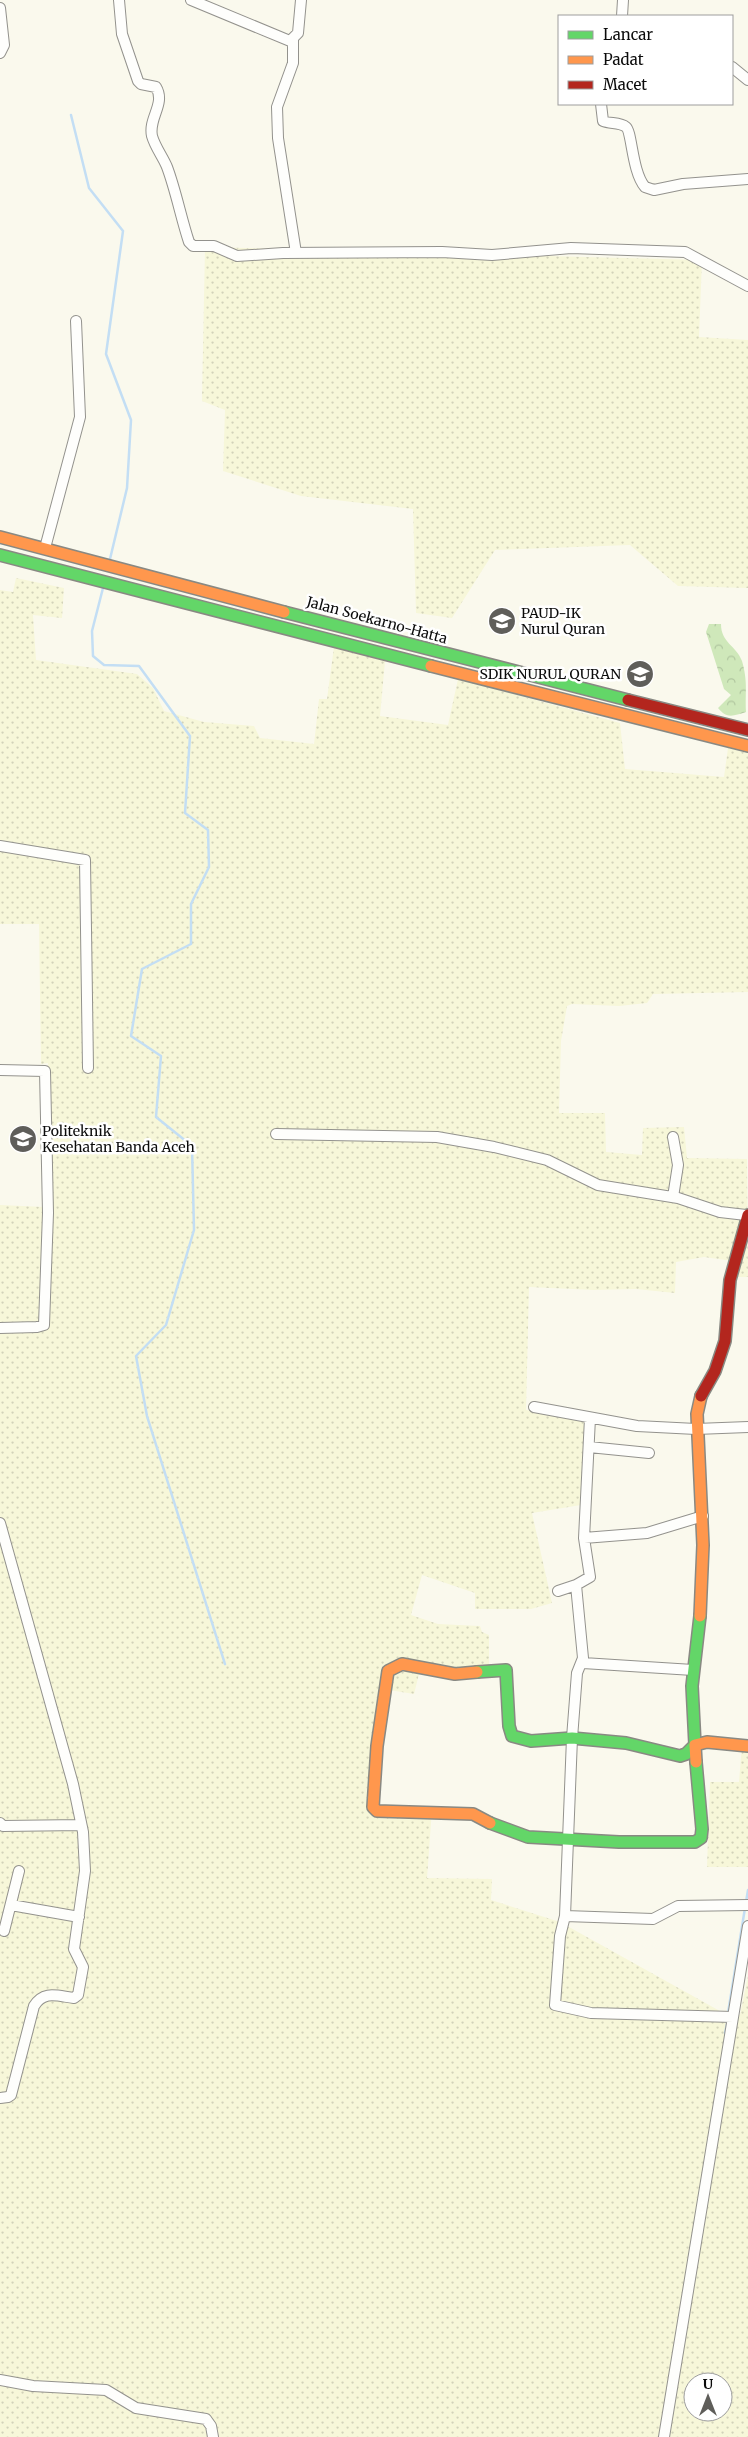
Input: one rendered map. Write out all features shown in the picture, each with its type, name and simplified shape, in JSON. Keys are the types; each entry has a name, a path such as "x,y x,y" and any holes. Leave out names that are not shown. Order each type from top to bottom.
{"main road":[{"name":"Jalan Soekarno-Hatta","path":"0,537 594,692 748,730"},
{"path":"0,555 748,746"},
{"path":"590,707 594,692"},
{"path":"747,1215 730,1280 725,1341 715,1371 700,1398 696,1429 702,1516 699,1634 693,1670 695,1746 701,1813 701,1838 698,1840 619,1842 528,1837 497,1827 473,1814 377,1811 373,1807 377,1746 388,1671 398,1664 408,1664 455,1674 504,1669 506,1672 509,1726 512,1736 531,1741 572,1738 626,1744 674,1756 686,1754 695,1746 708,1742 748,1746"}],"street":[{"path":"119,0 122,34 138,81 141,84 156,87 160,93 160,100 152,124 152,137 167,168 189,242 198,247 220,248 233,256 296,253 442,252 492,255 571,248 685,252 748,286"},
{"path":"191,0 246,21 283,39 293,40"},
{"path":"296,253 278,138 277,107 293,63 293,40 298,33 301,0"},
{"path":"622,15 623,0"},
{"path":"0,8 4,45 0,53"},
{"path":"733,68 748,80"},
{"path":"601,105 603,122 623,125 629,130 633,160 645,187 654,190 683,184 748,179"},
{"path":"45,548 80,417 76,321"},
{"path":"0,846 85,860 88,1068"},
{"path":"0,1070 45,1071 48,1213 44,1325 37,1328 0,1328"},
{"path":"276,1134 437,1137 494,1147 546,1160 598,1185 673,1197 720,1212 747,1215"},
{"path":"673,1137 678,1165 673,1197"},
{"path":"534,1407 637,1426 696,1429 748,1427"},
{"path":"558,1590 576,1585 590,1577 584,1538 590,1418"},
{"path":"589,1447 649,1453"},
{"path":"584,1538 646,1533 702,1516"},
{"path":"0,1523 74,1784 86,1870 74,1949 83,1967 78,1994 74,1998 46,1995 39,1998 34,2006 11,2095 0,2098"},
{"path":"576,1585 583,1663 577,1673 572,1738 566,1916 560,1936 556,2005 591,2013 733,2017"},
{"path":"583,1663 693,1670"},
{"path":"0,1824 3,1826 81,1824"},
{"path":"4,1931 19,1872"},
{"path":"11,1905 79,1917"},
{"path":"566,1916 653,1919 678,1906 745,1905"},
{"path":"664,2437 748,1926"},
{"path":"0,2380 33,2386 106,2390 136,2408 206,2419 211,2426 213,2437"}],"green space":[{"path":"205,247 702,260 699,337 748,340 748,588 678,586 630,545 495,550 452,618 416,613 413,509 301,496 223,471 225,410 202,401"},
{"path":"16,578 64,588 62,618 33,615 36,660 137,674 153,688 164,711 204,722 254,726 260,738 314,744 319,699 327,699 334,647 385,661 380,716 448,725 458,679 620,723 625,769 724,777 728,748 748,753 748,992 653,994 647,1003 619,1006 572,1004 567,1006 561,1041 559,1113 605,1113 606,1152 642,1155 643,1128 684,1127 687,1158 747,1159 748,1277 736,1277 740,1262 704,1257 676,1262 675,1293 636,1289 594,1290 529,1287 526,1410 591,1419 581,1505 532,1513 552,1603 531,1609 475,1609 475,1593 422,1575 411,1615 438,1624 480,1626 482,1632 489,1635 489,1673 421,1666 414,1694 389,1690 374,1809 432,1809 427,1878 492,1879 491,1900 560,1922 727,2015 740,2015 748,1976 748,2437 0,2437 0,1205 45,1207 48,1063 41,1064 39,924 0,924 0,590 13,592"},
{"path":"709,624 721,624 723,636 742,661 746,681 746,712 730,716 724,714 718,708 731,695 724,689 706,632"},
{"path":"742,1745 748,1745 748,1867 707,1867 710,1782 739,1782"}],"waterway":[{"path":"71,115 89,188 123,231 106,354 131,420 127,488 110,559"},
{"path":"103,588 92,631 93,656 104,665 139,666 190,736 185,813 208,830 209,867 191,904 191,944 142,969 131,1036 161,1056 156,1117 192,1146 194,1230 166,1325 136,1356 147,1416 225,1664"},
{"path":"746,1902 748,1890"},
{"path":"728,2013 745,1908"},
{"path":"725,2033 728,2019"}],"traffic: fast":[{"path":"0,555 431,666"},
{"path":"284,612 628,700"},
{"path":"477,1672 506,1670 509,1726 512,1736 531,1741 572,1738 626,1743 680,1756 686,1754 695,1745 692,1686 700,1616"},
{"path":"490,1823 528,1837 619,1842 695,1842 701,1838 702,1829 696,1762"}],"traffic: slow":[{"path":"0,537 284,612"},
{"path":"431,666 748,746"},
{"path":"700,1616 703,1545 697,1414 701,1396"},
{"path":"477,1672 455,1674 402,1664 388,1671 377,1746 373,1807 377,1811 473,1814 490,1823"},
{"path":"696,1762 695,1745 707,1742 748,1746"}],"traffic: jam":[{"path":"628,700 748,730"},
{"path":"701,1396 715,1371 725,1341 730,1280 748,1215"}],"place":[{"name":"PAUD-IK Nurul Quran","path":"502,621"},
{"name":"SDIK NURUL QURAN","path":"640,674"},
{"name":"Politeknik Kesehatan Banda Aceh","path":"23,1139"}]}
